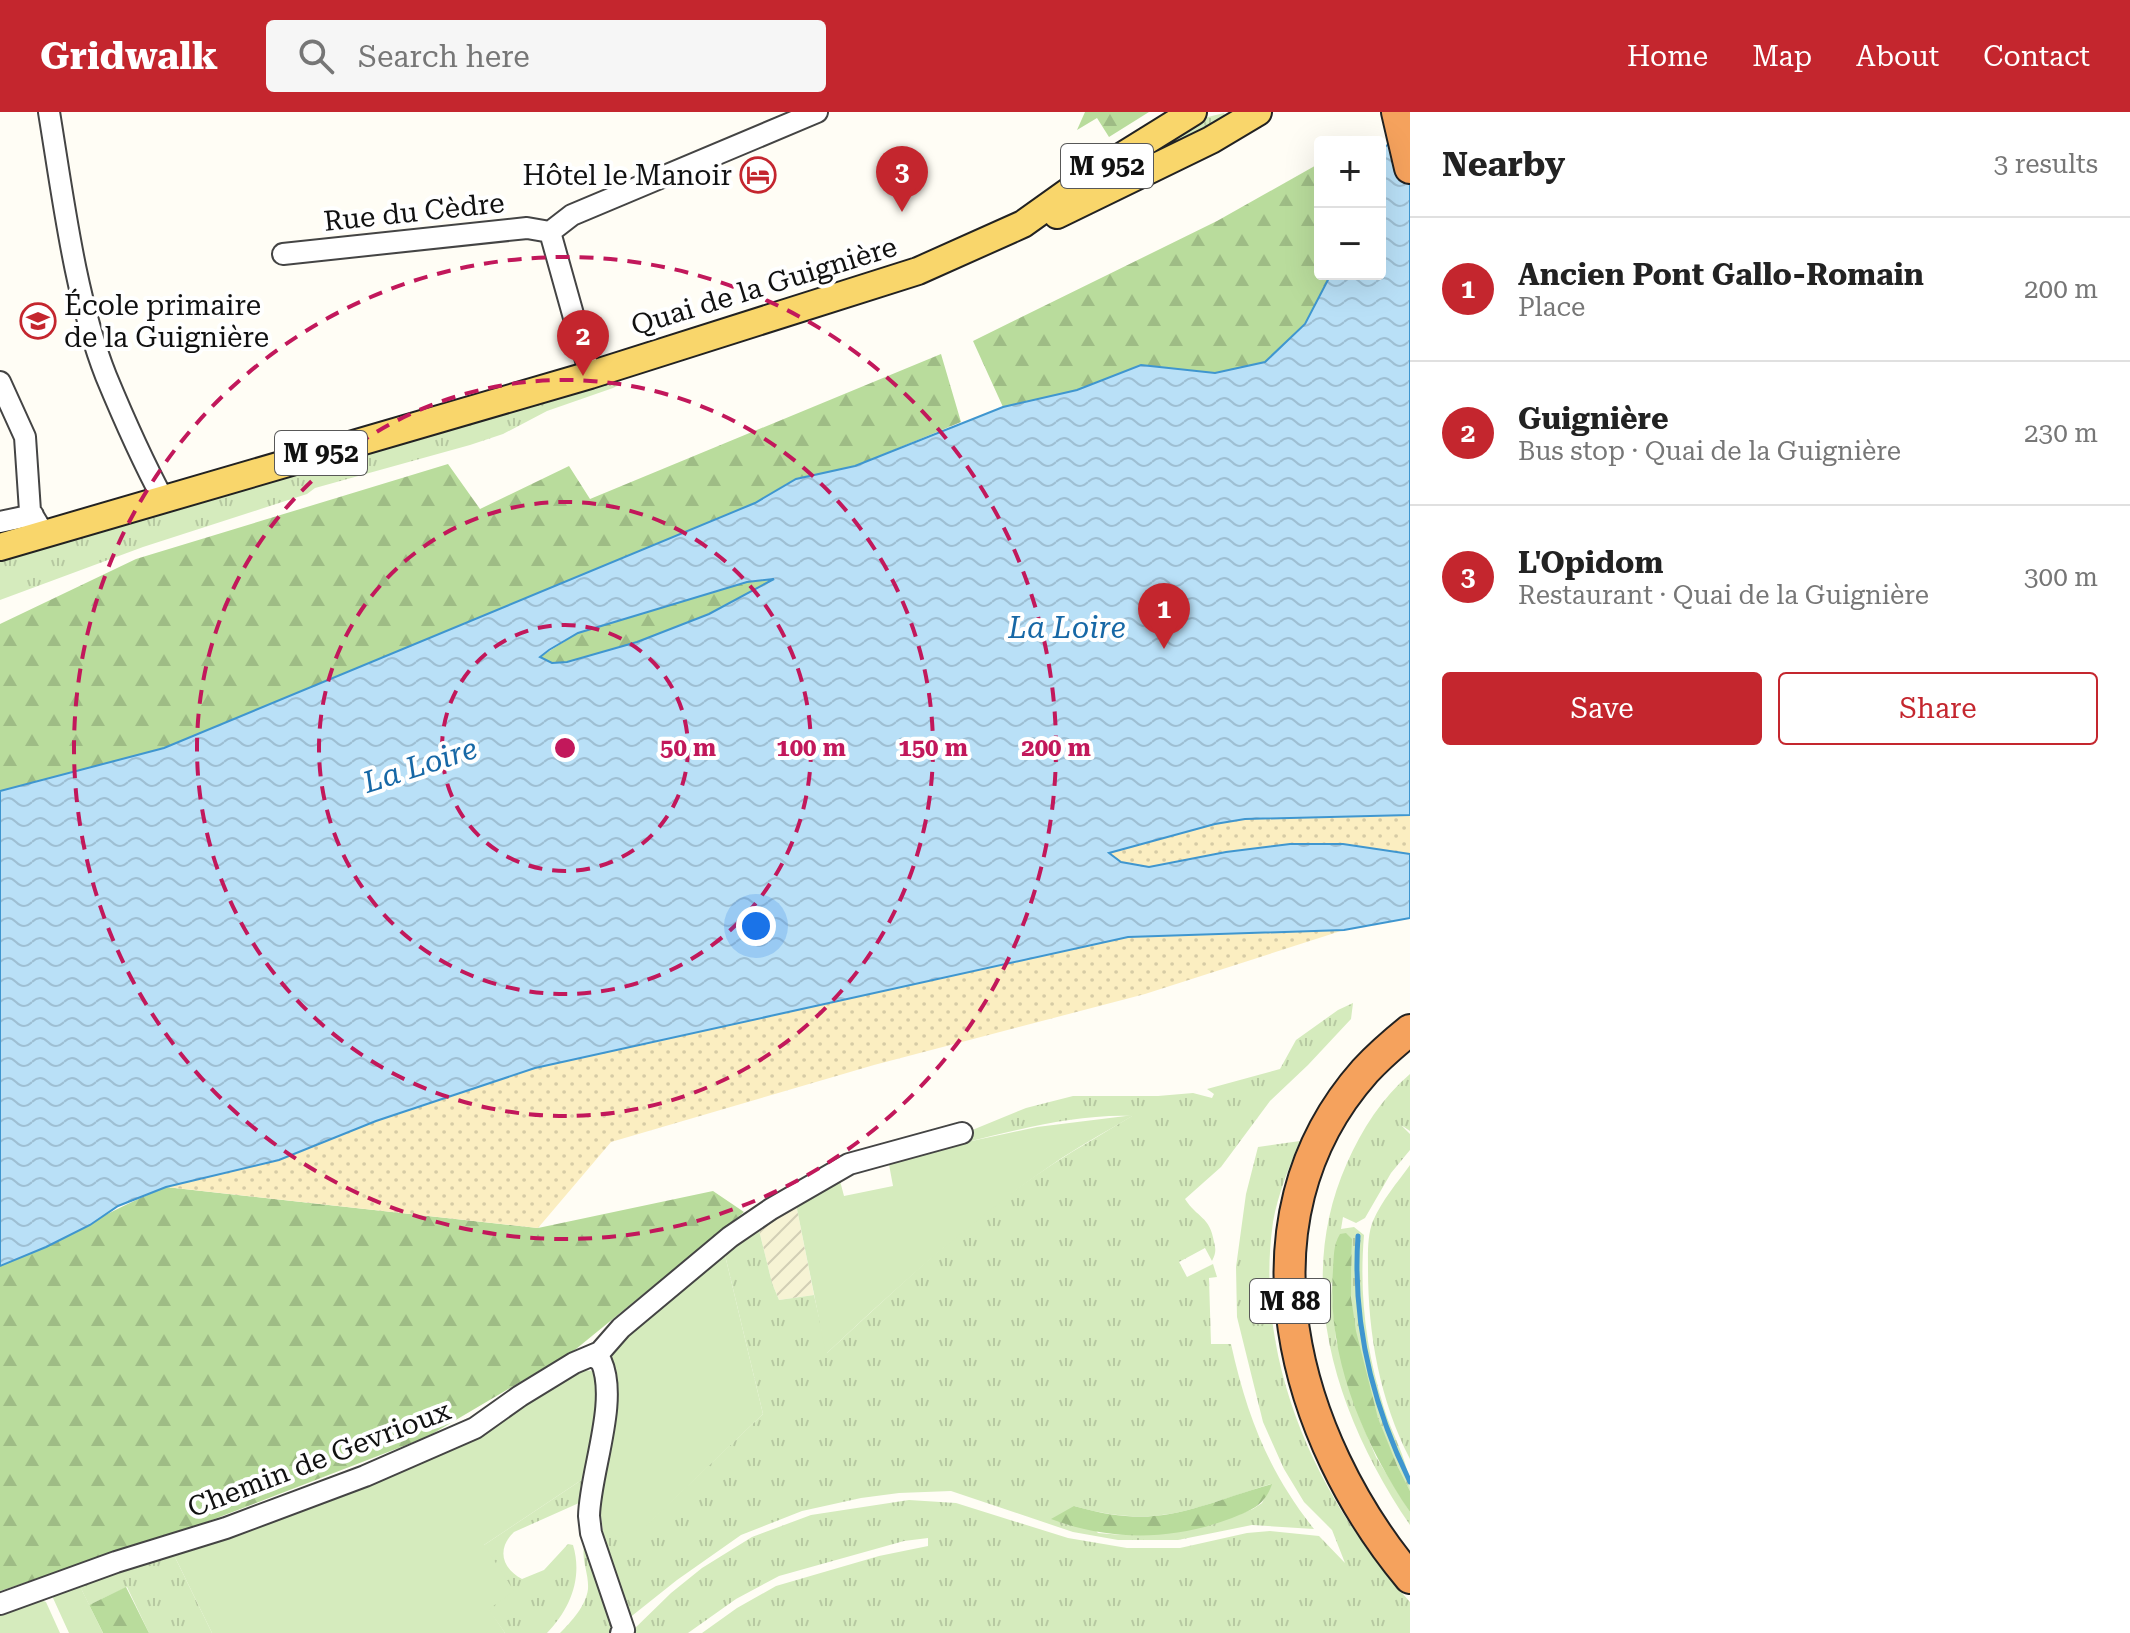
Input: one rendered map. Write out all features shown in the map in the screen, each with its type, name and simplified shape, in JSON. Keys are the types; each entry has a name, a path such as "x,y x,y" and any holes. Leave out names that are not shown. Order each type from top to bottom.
{"highway":[{"path":"1397,112 1410,168"},
{"name":"M 88","path":"1410,1030 1364,1072 1315,1152 1296,1211 1290,1274 1294,1337 1319,1428 1362,1512 1410,1578"},
{"name":"M 88","path":"1410,1054 1374,1090 1350,1123 1318,1200 1309,1264 1317,1356 1335,1416 1361,1473 1410,1546"}],"main road":[{"name":"Quai de la Guignière","path":"0,547 38,525 163,499 590,375 918,271 1023,224 1093,174 1193,112"},
{"path":"1023,224 1052,218 1211,140 1258,112"}],"street":[{"path":"49,112 88,316 106,375 163,499"},
{"path":"590,375 550,232 572,215 817,112"},
{"name":"Rue du Cèdre","path":"283,254 527,228 550,232"},
{"path":"0,382 25,437 38,525 0,522"},
{"name":"Chemin de Gevrioux","path":"0,1604 116,1562 226,1528 424,1452 475,1428 520,1396 574,1363 604,1349 613,1334 713,1251 771,1209 849,1164 962,1133"},
{"path":"592,1356 601,1361 604,1368 605,1410 589,1516 622,1632"}],"shaded area":[{"path":"796,1204 814,1295 779,1300 758,1226"}],"green space":[{"path":"1085,112 1149,112 1109,137 1097,118 1077,130"},
{"path":"1244,112 1091,187 1196,120"},
{"path":"1314,166 1314,280 1328,280 1305,324 1265,362 1215,373 1141,365 1077,390 1003,407 973,341 1217,221"},
{"path":"941,354 961,422 855,466 795,479 755,503 164,748 0,791 0,624 136,559 448,464 480,509 569,466 590,499"},
{"path":"618,378 621,384 613,388 547,411 503,434 315,488 307,494 143,547 0,600 0,557"},
{"path":"777,578 709,614 637,642 567,662 552,663 540,657 578,633 747,582"},
{"path":"1353,1003 1351,1019 1270,1101 1221,1167 1185,1199 1209,1227 1215,1252 1212,1261 1205,1248 1179,1262 1187,1277 1213,1264 1217,1277 1209,1278 1211,1344 1231,1344 1244,1395 1261,1442 1284,1486 1314,1529 1252,1525 1178,1540 1118,1540 1073,1532 951,1491 899,1493 802,1511 741,1535 628,1619 602,1539 643,1528 763,1414 724,1251 758,1226 779,1300 814,1295 827,1353 993,1207 1053,1164 1132,1116 1070,1120 967,1142 965,1133 1026,1108 1073,1096 1193,1093 1212,1098 1214,1094 1207,1089 1280,1069 1296,1040","holes":["1271,1484 1262,1503 1233,1517 1196,1528 1139,1535 1098,1533 1074,1506 1104,1513 1153,1516 1196,1508"]},
{"path":"1410,1074 1410,1131 1401,1125 1410,1134 1410,1150 1391,1173 1365,1218 1356,1223 1343,1217 1341,1229 1354,1227 1364,1235 1362,1279 1368,1344 1384,1408 1407,1470 1410,1491 1379,1421 1357,1345 1351,1295 1352,1239 1331,1284 1336,1340 1360,1419 1376,1457 1410,1512 1410,1525 1362,1441 1344,1396 1331,1350 1324,1304 1324,1257 1331,1210 1353,1150 1382,1104"},
{"path":"1134,1115 1060,1159 991,1209 826,1354 796,1204 839,1177 844,1196 893,1186 888,1159 1037,1127"},
{"path":"1300,1141 1273,1222 1269,1274 1273,1326 1283,1377 1321,1474 1347,1519 1410,1602 1410,1633 702,1633 776,1586 879,1556 928,1546 928,1538 904,1541 779,1576 736,1599 688,1633 630,1633 702,1568 752,1537 811,1515 909,1500 956,1503 1068,1538 1127,1548 1180,1548 1270,1531 1319,1536 1345,1563 1332,1530 1304,1502 1284,1469 1263,1422 1237,1317 1236,1267 1246,1194 1258,1147"},
{"path":"1410,1165 1410,1459 1391,1414 1378,1367 1370,1318 1368,1258 1373,1221"},
{"path":"166,1187 538,1228 713,1191 744,1212 576,1349 427,1437 204,1523 0,1591 0,1266"},
{"path":"1346,1233 1352,1239 1351,1297 1356,1331 1378,1418 1410,1491 1410,1512 1363,1428 1342,1366 1332,1302 1334,1251 1340,1234"},
{"path":"724,1251 763,1414 643,1529 604,1539 600,1508 610,1366 615,1346"},
{"path":"575,1370 596,1371 599,1377 592,1473 484,1545 514,1591 489,1609 505,1633 212,1633 172,1551 275,1515"},
{"path":"592,1473 579,1503 514,1532 505,1545 506,1564 522,1579 544,1570 568,1544 573,1545 576,1569 568,1603 547,1633 505,1633 488,1609 484,1545"},
{"path":"1272,1484 1262,1502 1252,1509 1187,1531 1118,1534 1051,1519 1074,1506 1130,1516 1175,1513"},
{"path":"585,1542 614,1630 611,1633 560,1633 587,1595"},
{"path":"172,1551 212,1633 149,1633 127,1587 89,1605 78,1582"},
{"path":"78,1582 103,1633 69,1633 53,1598 54,1592"},
{"path":"126,1587 149,1633 103,1633 89,1605"},
{"path":"39,1599 46,1602 60,1633 0,1633 0,1611"}],"sand":[{"path":"1410,815 1410,854 1343,844 1290,844 1226,852 1149,867 1120,862 1108,853 1245,819"},
{"path":"1344,930 1145,994 874,1065 611,1142 538,1228 166,1187 279,1160 376,1121 535,1068 1128,937"}],"water":[{"name":"La Loire","path":"1410,112 1410,815 1245,819 1215,824 1109,853 1121,862 1149,867 1226,852 1290,844 1343,844 1410,854 1410,918 1344,930 1128,937 535,1068 376,1121 279,1160 166,1187 118,1206 90,1225 0,1266 0,791 164,748 755,503 796,479 855,466 1003,407 1077,390 1141,365 1215,373 1265,362 1305,324 1328,280 1386,280 1386,146 1398,138","holes":["774,579 709,614 637,642 567,662 552,663 540,657 578,633 747,582"]}],"waterway":[{"path":"1358,1236 1358,1300 1368,1362 1385,1423 1410,1482"}],"place":[{"name":"Hôtel le Manoir","path":"758,175"},
{"name":"L'Opidom","path":"902,212"},
{"name":"École primaire de la Guignière","path":"38,321"},
{"name":"Guignière","path":"583,376"},
{"name":"Ancien Pont Gallo-Romain","path":"1164,649"}]}
